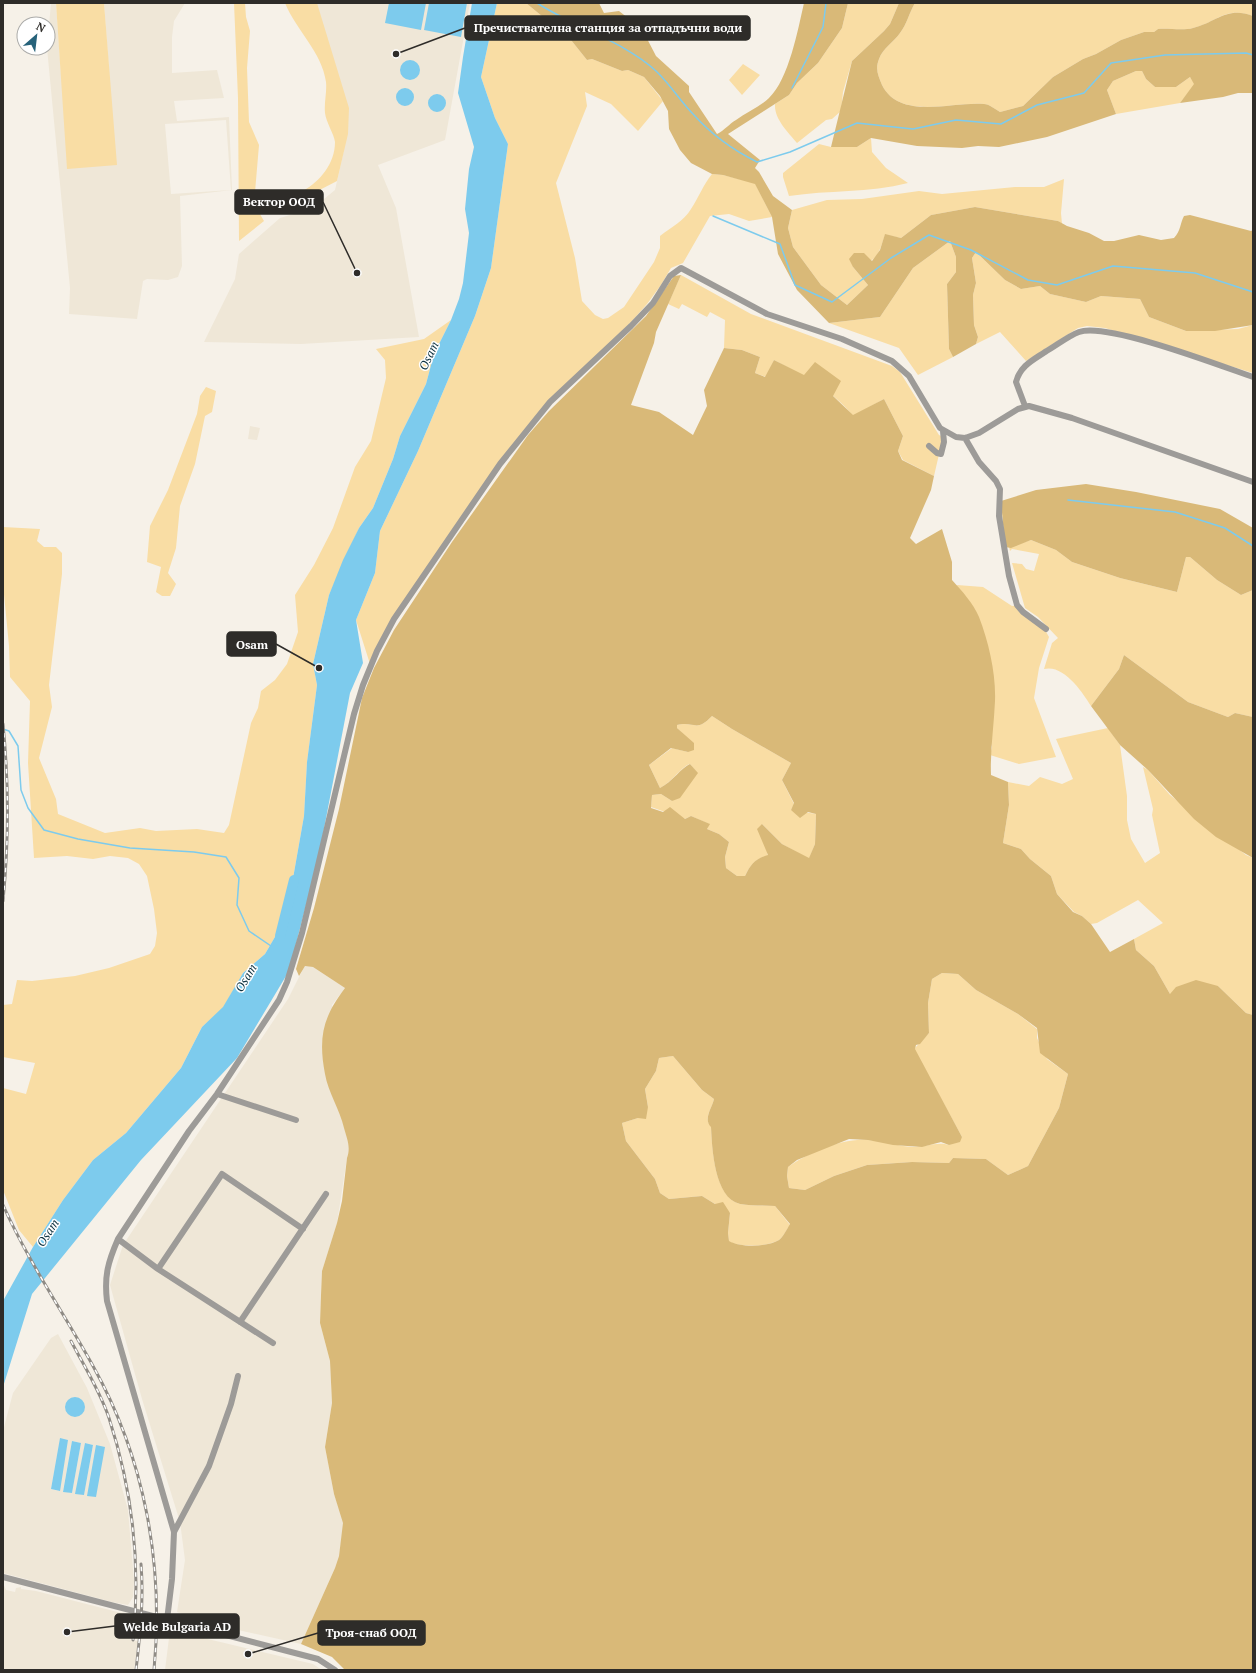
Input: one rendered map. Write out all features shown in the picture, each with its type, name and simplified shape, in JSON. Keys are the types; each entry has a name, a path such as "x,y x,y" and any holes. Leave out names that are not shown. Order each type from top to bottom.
{"street":[{"path":"167,1620 172,1579 174,1532 106,1301 105,1280 109,1258 118,1239 189,1131 217,1094 279,1000 287,982 302,933 354,714 363,685 377,651 394,619 483,489 534,419 652,303 675,271 681,268 689,271 767,314 842,339 892,361 909,376 936,423 943,431 956,437 965,438 1025,406 1034,407 1072,418 1253,482"},
{"path":"1025,406 1016,382 1021,370 1079,332 1089,330 1109,331 1253,377"},
{"path":"929,446 937,453 941,454 944,442 943,431"},
{"path":"965,438 979,462 996,481 1000,489 998,516 1009,576 1017,605 1023,612 1046,629"},
{"path":"217,1094 296,1120"},
{"path":"158,1268 222,1174 303,1229"},
{"path":"240,1322 326,1194"},
{"path":"118,1239 158,1268 273,1343"},
{"path":"174,1532 209,1466 231,1404 238,1376"},
{"path":"3,1577 318,1659 335,1670"}],"shaded area":[{"path":"51,3 56,3 61,74 109,70 104,3 185,3 174,21 172,37 172,73 217,70 224,98 174,101 177,121 229,117 232,190 180,196 182,266 178,277 168,280 147,279 143,281 137,319 69,314 70,288 48,56 56,56 56,16 50,16","holes":["226,120 231,190 171,194 165,124"]},
{"path":"56,3 104,3 117,165 67,169"},
{"path":"234,3 245,3 246,17 250,31 247,68 249,122 259,145 254,204 264,221 239,241 238,98"},
{"path":"285,3 317,3 349,108 348,134 337,181 306,197 303,191 321,177 329,165 335,142 325,113 326,82 324,71 314,51 295,23"},
{"path":"316,3 470,3 445,140 378,165 396,208 419,337 301,344 204,342 235,279 239,254 280,218 313,208 335,190 344,150"},
{"path":"497,3 526,3 571,40 587,60 592,59 622,71 628,70 644,77 663,101 638,131 611,104 585,92 587,106 556,183 575,258 582,301 595,315 603,319 608,318 624,307 654,262 660,248 660,236 688,213 712,174 723,175 755,183 772,217 749,221 729,214 710,216 683,263 671,268 647,304 625,329 533,420 404,605 370,664 356,620 375,573 380,531 418,451 475,316 491,268 508,144 495,118 481,77"},
{"path":"526,3 599,3 604,13 619,11 642,29 656,56 689,86 689,92 717,134 762,104 776,90 792,53 804,3 848,3 842,28 818,63 797,83 789,95 728,134 760,160 755,168 759,172 773,196 792,210 788,228 793,247 821,285 847,305 868,285 853,267 849,259 854,253 864,253 872,261 880,250 885,234 901,238 931,215 975,207 1058,221 1067,226 1089,233 1104,241 1114,241 1139,235 1161,240 1174,238 1178,233 1184,216 1190,215 1251,231 1253,230 1253,325 1215,331 1186,331 1149,317 1140,299 1101,296 1086,302 1050,294 1040,286 1021,289 1005,280 976,252 972,258 976,283 973,295 974,325 978,337 976,344 953,357 949,349 947,284 956,272 956,257 950,241 913,268 880,317 829,323 797,290 778,254 772,217 755,184 723,175 712,174 691,163 680,150 669,129 668,111 660,96 644,77 628,70 622,71 592,59 587,60 571,40"},
{"path":"848,3 899,3 890,24 852,61 843,92 841,111 832,119 826,120 797,143 779,120 775,110 775,104 789,95 797,83 818,63 842,28"},
{"path":"899,3 915,3 902,30 881,55 877,66 882,85 890,96 901,103 928,107 986,104 1000,112 1023,106 1053,77 1083,59 1096,54 1121,40 1144,32 1154,32 1158,29 1193,28 1222,16 1236,13 1244,13 1253,16 1253,93 1238,93 1223,97 1180,103 1194,84 1190,77 1176,87 1155,87 1146,79 1142,71 1136,71 1113,81 1107,90 1116,114 1047,137 999,147 978,146 962,148 917,146 871,138 857,147 831,147 852,61 890,24"},
{"path":"915,3 1253,3 1253,16 1243,13 1228,14 1193,28 1158,29 1154,32 1144,32 1121,40 1096,54 1083,59 1053,77 1023,106 1000,112 986,104 928,107 914,106 901,103 890,96 879,78 877,69 878,63 883,52 902,30"},
{"path":"743,64 760,75 742,95 729,80"},
{"path":"1136,71 1142,71 1146,79 1155,87 1176,87 1190,77 1195,84 1180,103 1116,114 1107,90 1113,81"},
{"path":"871,138 872,152 886,168 908,183 863,190 789,196 783,173 819,144 831,147 857,147"},
{"path":"1064,179 1061,213 1062,224 1058,221 975,207 931,215 901,238 885,235 878,254 872,260 853,267 868,285 847,305 821,285 793,247 788,228 792,210 827,200 862,199 919,191 942,194 1015,187 1044,187"},
{"path":"950,241 956,257 956,272 947,284 949,349 953,357 918,375 899,348 829,323 880,317 913,268"},
{"path":"976,252 1005,280 1021,289 1040,286 1050,294 1086,302 1101,296 1140,299 1149,317 1186,331 1238,329 1253,325 1253,373 1105,328 1087,326 1078,328 1026,361 1000,332 976,344 978,337 974,325 973,295 976,283 972,258"},
{"path":"681,275 751,314 892,366 900,372 939,435 943,437 934,476 903,460 898,451 903,436 884,399 853,416 827,391 806,377 774,360 766,377 755,373 760,357 742,350 724,348 725,320 710,312 707,317 682,304 679,309 668,304"},
{"path":"681,275 656,332 654,343 631,405 659,412 693,435 707,406 704,390 724,348 742,350 760,357 755,373 765,377 774,360 804,375 815,362 841,381 833,396 853,415 884,399 903,436 898,451 902,460 934,476 931,490 910,538 916,544 942,529 952,562 952,580 967,597 977,612 989,648 995,691 991,775 1008,782 1009,805 1003,843 1021,849 1030,859 1051,876 1057,894 1073,912 1082,916 1091,924 1110,952 1134,939 1136,950 1154,966 1170,994 1176,987 1196,980 1218,986 1246,1013 1253,1015 1253,1670 345,1670 332,1657 301,1644 335,1568 339,1556 343,1523 334,1494 325,1447 332,1403 330,1361 320,1323 322,1271 337,1223 342,1201 349,1150 340,1114 327,1081 322,1049 322,1038 327,1018 345,988 313,967 305,966 299,976 296,969 314,908 339,809 362,698 374,668 394,630 452,542 528,435 549,411 646,316 674,276","holes":["712,716 791,763 782,780 794,803 791,810 800,818 808,812 816,814 815,844 809,858 782,844 762,824 757,829 768,855 754,862 745,876 737,876 726,868 725,857 729,842 719,834 707,829 710,824 691,816 685,819 670,807 663,812 651,808 652,795 661,794 672,801 680,798 698,773 690,764 660,788 649,765 671,748 688,752 694,750 694,743 677,728 677,725 699,725 707,721","942,973 958,974 976,990 1018,1014 1037,1028 1040,1053 1068,1074 1059,1108 1028,1166 1008,1175 986,1159 953,1158 949,1163 912,1162 867,1165 834,1176 805,1190 789,1188 787,1176 788,1167 797,1160 849,1139 922,1147 941,1142 949,1145 960,1142 962,1137 915,1049 916,1045 920,1044 929,1033 928,1003 932,979","673,1056 702,1090 714,1099 708,1121 711,1127 712,1147 716,1171 720,1182 731,1200 740,1204 775,1206 790,1224 779,1240 768,1244 754,1246 734,1243 729,1241 728,1233 730,1213 723,1202 715,1204 702,1196 669,1199 660,1193 655,1179 626,1141 622,1123 638,1118 646,1119 648,1107 645,1089 656,1071 659,1058"]},
{"path":"451,320 434,354 426,384 400,436 393,459 373,508 359,528 329,595 313,664 317,685 307,762 304,816 286,918 265,954 243,973 223,1008 202,1027 181,1068 126,1133 93,1160 63,1200 33,1247 19,1230 3,1190 3,1088 26,1094 35,1063 3,1057 3,1005 12,1004 17,980 32,981 75,976 109,968 150,954 155,946 157,933 147,876 139,864 128,858 110,856 93,859 67,856 34,858 28,763 30,701 10,677 9,646 3,584 3,527 40,529 37,541 44,547 56,547 62,553 62,574 49,685 52,707 39,758 56,799 58,814 105,833 140,828 156,831 197,829 224,833 229,825 251,723 258,708 261,691 275,680 287,664 298,632 295,595 314,565 333,528 355,467 371,441 386,378 385,360 376,349 424,339"},
{"path":"206,387 216,391 212,412 205,416 195,464 180,506 176,548 168,573 176,584 170,596 162,596 156,592 161,567 147,562 150,526 168,490 197,414 200,396"},
{"path":"250,426 260,428 257,440 248,439"},
{"path":"1086,484 1136,492 1220,509 1253,528 1253,590 1241,595 1217,580 1190,557 1186,557 1177,592 1120,578 1072,562 1056,550 1031,540 1011,548 1005,547 1001,501 1036,490"},
{"path":"1031,540 1056,550 1072,562 1120,578 1177,592 1186,557 1190,557 1217,580 1241,595 1253,590 1253,717 1235,713 1228,717 1188,702 1124,655 1119,669 1091,706 1078,687 1066,675 1059,671 1044,669 1052,643 1058,638 1038,617 1025,608 1012,563 1022,564 1026,569 1034,571 1039,554 1012,549 1010,551 1009,547"},
{"path":"957,585 983,587 1012,606 1019,605 1041,623 1049,637 1039,668 1034,698 1056,757 1019,764 990,755 992,747"},
{"path":"1124,655 1188,702 1228,717 1235,713 1253,717 1253,858 1216,837 1194,819 1148,770 1120,745 1091,706 1119,669"},
{"path":"712,716 791,763 782,780 794,804 791,810 816,814 815,844 809,859 782,844 762,824 768,856 754,863 749,868 745,876 737,876 726,868 725,857 729,842 719,834 707,829 709,824 691,816 685,819 651,807 652,795 661,794 672,801 697,773 690,764 687,765 669,782 660,788 649,765 672,748 688,752 685,736 677,728 677,725 699,725 707,721"},
{"path":"1108,728 1120,745 1127,796 1127,820 1131,839 1145,863 1160,853 1152,815 1153,809 1143,767 1148,770 1170,795 1246,855 1253,858 1253,1015 1246,1013 1218,986 1170,994 1154,966 1136,950 1134,939 1163,923 1138,900 1097,923 1091,924 1082,916 1074,912 1057,894 1051,876 1030,859 1021,849 1003,843 1009,805 1008,782 1029,786 1040,777 1062,784 1073,779 1056,739"},
{"path":"305,965 313,967 345,988 332,1005 342,1118 350,1150 347,1158 337,1223 322,1271 320,1323 330,1361 332,1403 325,1447 334,1494 344,1523 339,1556 335,1568 301,1644 211,1624 177,1612 185,1560 180,1522 142,1399 110,1285 123,1245 288,999"},
{"path":"942,973 958,974 976,990 1018,1014 1037,1029 1037,1038 1047,1059 1068,1074 1059,1108 1028,1166 1008,1175 986,1159 953,1158 949,1163 912,1162 867,1165 834,1176 805,1190 789,1188 787,1176 788,1167 805,1156 826,1147 858,1140 879,1141 913,1147 936,1144 949,1145 962,1137 914,1049 929,1033 928,1003 932,979"},
{"path":"673,1056 702,1090 714,1099 708,1120 711,1126 712,1146 716,1170 725,1192 731,1200 740,1204 775,1206 790,1225 779,1240 768,1244 754,1246 740,1245 729,1242 728,1233 730,1213 702,1196 669,1199 660,1193 655,1179 626,1141 622,1123 638,1118 648,1107 645,1089 656,1071 659,1058"},
{"path":"58,1334 87,1388 110,1444 128,1510 134,1581 133,1597 128,1605 3,1573 3,1431 13,1393 51,1338","holes":["74,1398 81,1400 84,1404 67,1412 66,1404 69,1400","60,1439 59,1491 51,1489","72,1441 81,1443 72,1493 63,1491","85,1443 93,1445 84,1495"]},
{"path":"3,1583 6,1590 15,1592 16,1588 21,1587 21,1589 36,1591 133,1616 130,1640 138,1641 134,1670 3,1670"},
{"path":"170,1630 313,1664 322,1670 165,1670"}],"water":[{"path":"389,3 426,3 421,30 385,23"},
{"path":"429,3 467,3 461,37 424,30"},
{"path":"472,3 497,3 481,77 495,118 508,144 491,268 475,316 418,451 380,531 375,573 356,620 363,663 350,693 319,855 289,971 237,1058 141,1160 32,1294 3,1387 3,1301 33,1247 63,1200 93,1160 126,1133 181,1068 202,1027 223,1007 243,973 265,954 286,918 304,816 307,762 317,685 313,664 329,595 343,560 359,528 373,508 393,459 400,436 426,384 434,354 451,320 463,283 469,233 465,209 469,169 474,147 458,93"},
{"path":"410,60 417,63 420,70 417,77 410,80 403,77 400,70 403,63"},
{"path":"401,88 409,88 414,93 412,104 409,106 401,106 396,101 396,93"},
{"path":"433,94 441,94 446,99 444,110 441,112 433,112 428,107 428,99"},
{"path":"75,1397 82,1400 85,1407 82,1414 75,1417 68,1414 65,1407 68,1400"},
{"path":"60,1438 68,1440 60,1491 51,1489"},
{"path":"72,1441 81,1443 72,1493 63,1492"},
{"path":"85,1443 93,1445 84,1495 75,1494"},
{"path":"96,1445 105,1447 96,1497 87,1496"}],"waterway":[{"path":"537,3 551,12 614,43 644,61 661,76 689,110 708,129 740,153 757,162 790,152 857,123 913,129 956,120 1001,124 1037,105 1084,93 1111,63 1165,55 1246,53 1253,55"},
{"path":"792,88 823,27 826,3"},
{"path":"713,216 780,244 795,285 832,302 891,258 929,235 971,250 1028,280 1057,285 1113,266 1195,273 1253,292"},
{"path":"1068,500 1175,512 1225,528 1253,546"},
{"path":"3,729 9,731 18,746 21,790 28,808 44,830 78,839 130,848 194,852 226,857 239,878 237,905 249,931 271,946"},
{"name":"Osam","path":"280,936 294,880"}],"railway":[{"path":"3,724 8,812 3,901"},
{"path":"3,1205 23,1246 93,1366 111,1401 126,1438 138,1475 147,1514 153,1552 156,1591 154,1670"},
{"path":"71,1341 105,1408 124,1472 133,1528 135,1556 136,1584 133,1640"},
{"path":"136,1670 142,1604 141,1564"}],"place":[{"name":"Пречиствателна станция за отпадъчни води","path":"396,54"},
{"name":"Вектор ООД","path":"357,273"},
{"name":"Osam","path":"319,668"},
{"name":"Welde Bulgaria AD","path":"67,1632"},
{"name":"Троя-снаб ООД","path":"248,1654"}]}
